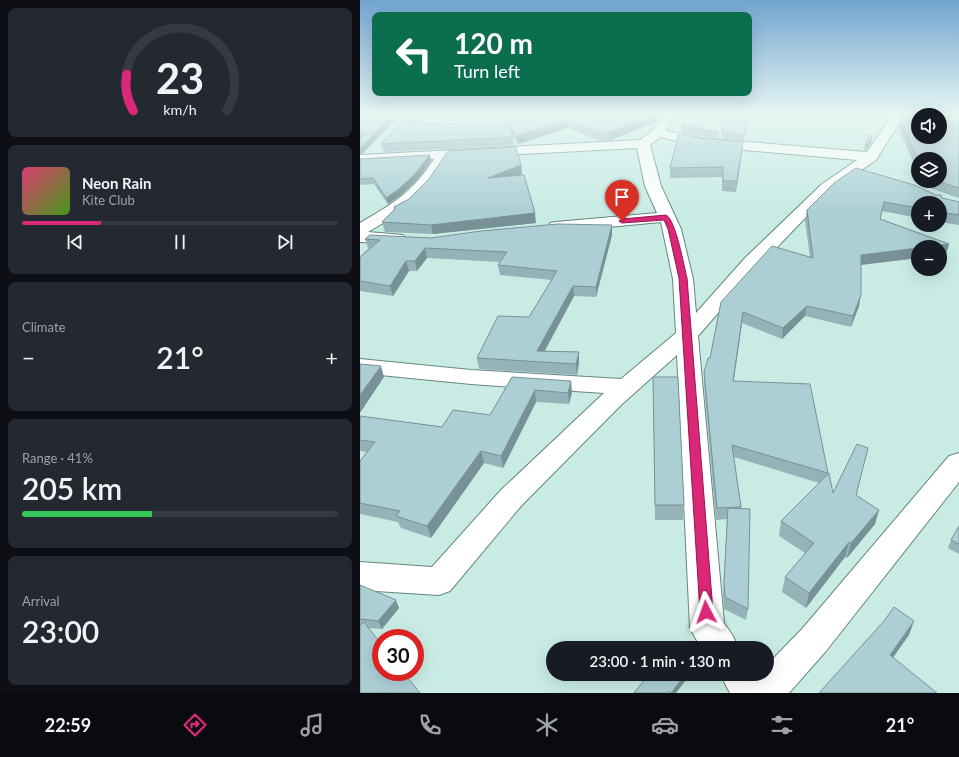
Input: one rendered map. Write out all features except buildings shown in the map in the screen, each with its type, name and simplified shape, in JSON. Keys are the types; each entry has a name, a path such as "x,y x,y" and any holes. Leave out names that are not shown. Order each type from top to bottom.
{"street":[{"path":"364,159 379,146"},
{"path":"364,159 550,146"},
{"path":"650,146 653,186 672,229 683,278 707,628 716,641"},
{"path":"730,146 872,167"},
{"path":"872,167 883,146"},
{"path":"360,230 404,204 425,184 445,154"},
{"path":"360,576 439,581 511,498 627,386 687,335 752,262 827,187 851,170 872,167"},
{"path":"542,229 666,217"},
{"path":"360,237 411,240"},
{"path":"360,366 471,377 627,386"},
{"path":"765,693 814,640 959,463"},
{"path":"743,681 751,693"}],"route":[{"path":"622,221 666,217 672,229 683,278 696,445 706,612"}]}
